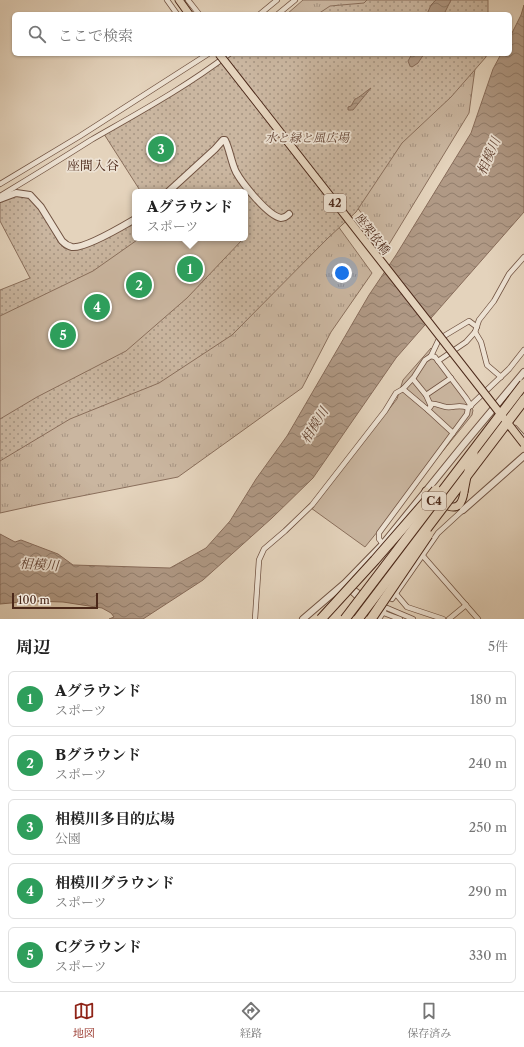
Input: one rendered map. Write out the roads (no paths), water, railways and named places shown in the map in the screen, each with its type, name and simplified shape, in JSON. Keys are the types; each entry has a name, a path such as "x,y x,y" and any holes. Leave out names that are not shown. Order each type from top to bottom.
{"highway":[{"name":"C4","path":"345,619 524,384"},
{"name":"C4","path":"358,619 524,400"},
{"path":"320,619 375,560 492,426"},
{"path":"371,619 484,453"}],"main road":[{"path":"179,0 188,12"},
{"name":"座架依橋","path":"221,56 501,417 524,444"},
{"path":"426,491 442,504 456,507 460,504 464,498 469,466 474,453 524,389"}],"street":[{"path":"167,0 176,12"},
{"path":"188,0 197,12"},
{"path":"262,12 277,0"},
{"path":"280,12 295,0"},
{"path":"0,184 80,136 205,56"},
{"path":"0,198 141,112 203,73 226,56"},
{"path":"171,189 215,149 222,140 225,140 236,171 250,192 279,218 284,218 289,214"},
{"path":"0,198 16,193 30,195 41,207 62,241 66,245 73,247 83,246 132,221"},
{"path":"438,361 466,342 475,332 479,320 494,301 509,274 524,257"},
{"path":"254,618 259,560 264,549 312,505 385,412 396,393 403,389 422,364 431,356 439,339 469,321 477,327"},
{"path":"475,332 481,342 487,365 501,377"},
{"path":"383,544 379,539 379,533 467,414 470,407 509,369 524,350"},
{"path":"431,356 435,357 470,407"},
{"path":"303,619 345,583 383,544 524,372"},
{"path":"426,395 451,378"},
{"path":"412,379 426,395 431,406 428,410"},
{"path":"403,389 453,433"},
{"path":"430,404 435,403 443,407 462,405 470,407"},
{"path":"497,404 524,438"},
{"path":"492,410 524,448"},
{"path":"392,599 438,533 524,456"},
{"path":"422,556 478,619"},
{"path":"345,583 385,611 400,619"},
{"path":"396,594 407,607 443,619"},
{"path":"449,619 466,605"},
{"path":"379,619 385,611"},
{"path":"385,611 413,619"}],"water":[{"path":"436,0 451,0 445,12 428,12 431,5"},
{"name":"相模川","path":"524,5 524,212 396,358 313,478 272,518 203,580 143,619 109,619 114,617 111,613 102,608 63,602 32,601 0,604 0,534 15,542 21,540 58,554 73,565 170,568 206,548 230,521 256,479 287,436 369,295 396,255 471,133 493,69 500,56 512,56 512,33"},
{"path":"411,56 423,56 418,63 412,67 408,61"},
{"path":"371,88 353,110 348,110 348,107 351,106 355,99"}],"place":[{"name":"相模川多目的広場","path":"161,149"},
{"name":"Aグラウンド","path":"190,269"},
{"name":"Bグラウンド","path":"139,285"},
{"name":"相模川グラウンド","path":"97,307"},
{"name":"Cグラウンド","path":"63,335"}],"district":[{"name":"座間入谷","path":"93,165"}],"park label":[{"name":"水と緑と風広場","path":"307,137"}]}
